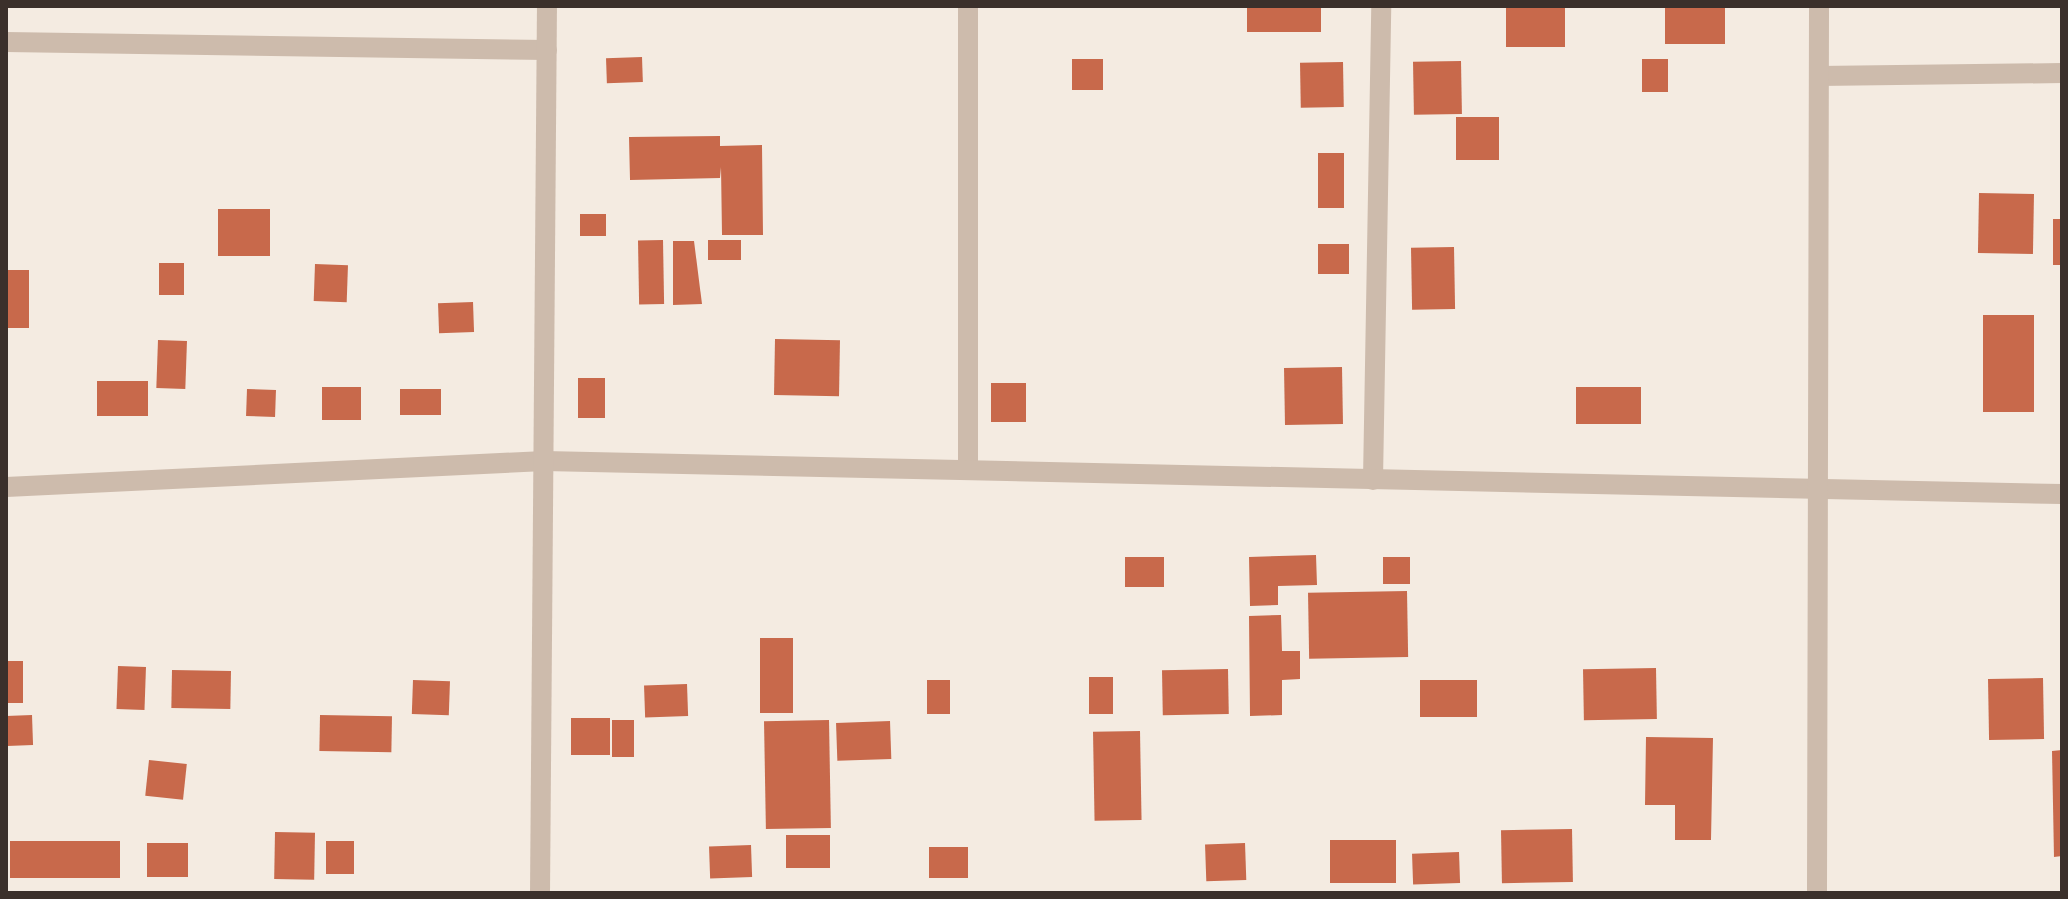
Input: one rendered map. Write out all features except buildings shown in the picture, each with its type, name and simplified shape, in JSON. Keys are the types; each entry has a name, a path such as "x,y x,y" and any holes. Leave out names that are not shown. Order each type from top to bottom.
{"street":[{"path":"540,893 547,6"},
{"path":"968,6 968,470"},
{"path":"1373,480 1381,6"},
{"path":"1817,893 1819,6"},
{"path":"6,42 547,50"},
{"path":"1819,76 2062,73"},
{"path":"6,487 544,461 2062,494"}]}
